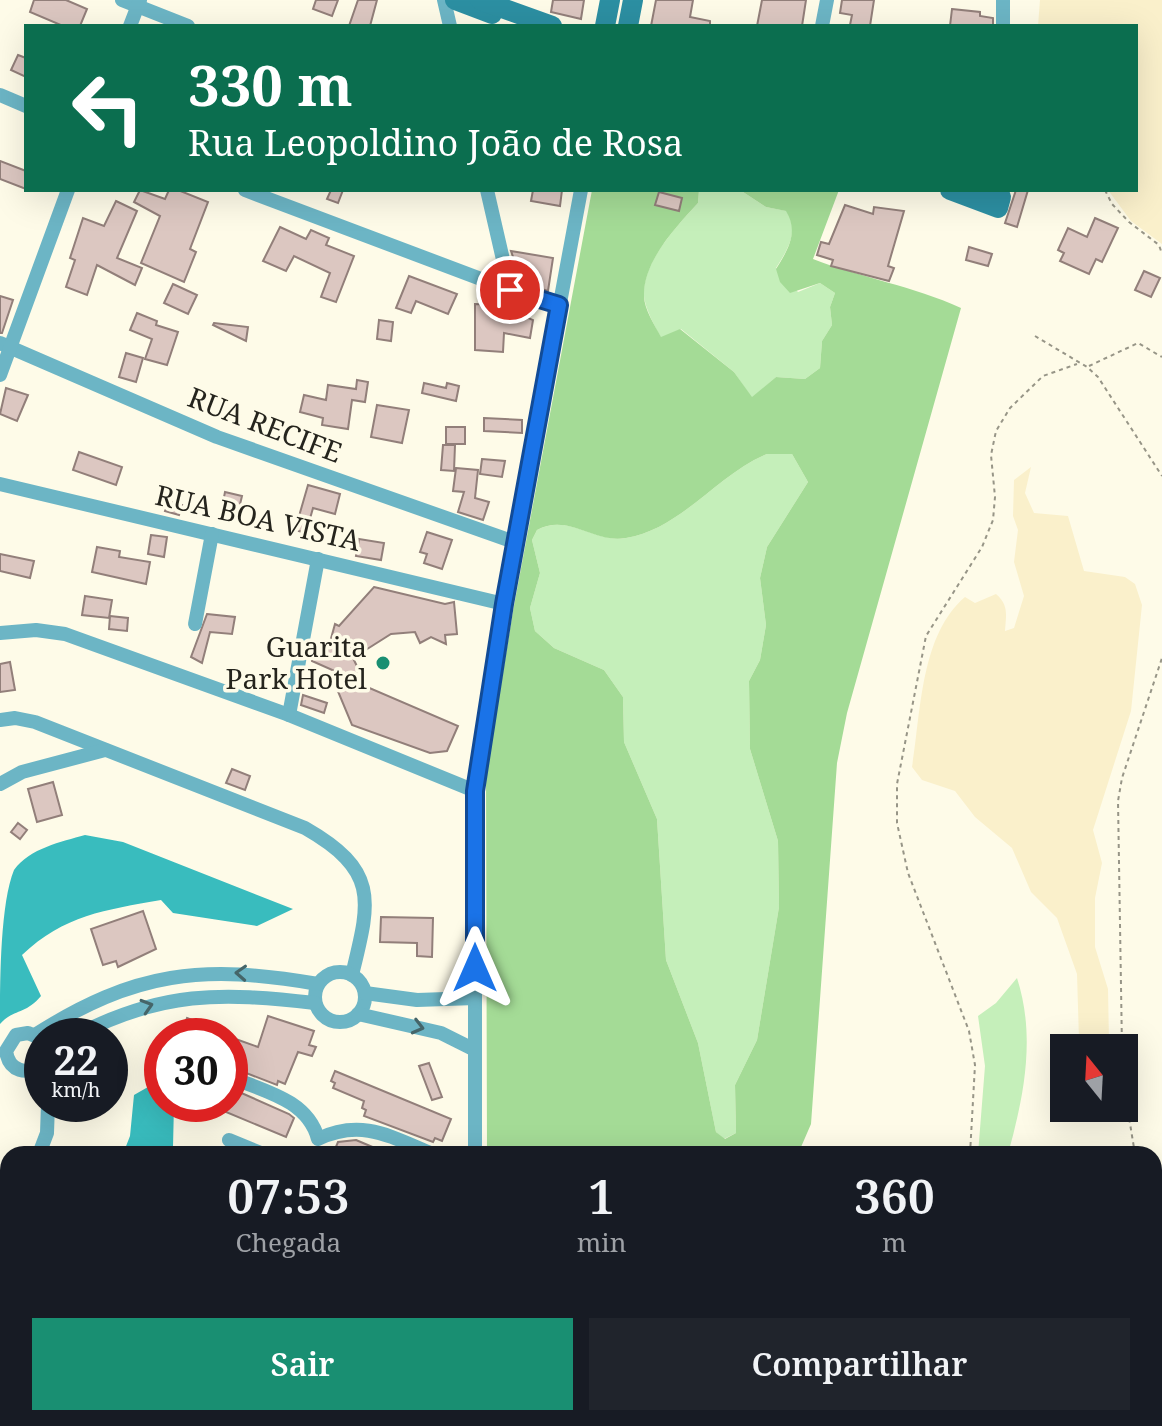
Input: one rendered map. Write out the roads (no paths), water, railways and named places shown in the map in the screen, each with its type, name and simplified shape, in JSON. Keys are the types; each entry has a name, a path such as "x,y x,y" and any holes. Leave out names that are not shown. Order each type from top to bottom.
{"street":[{"path":"122,0 139,3 184,24"},
{"path":"444,0 450,24"},
{"path":"455,0 517,24"},
{"path":"480,0 546,24"},
{"path":"605,24 610,0"},
{"path":"628,24 633,0"},
{"path":"822,24 827,0"},
{"path":"1003,0 1003,24"},
{"path":"131,24 139,3"},
{"path":"0,95 24,105"},
{"path":"0,375 6,345 67,192"},
{"path":"250,192 510,290 559,305"},
{"path":"487,192 510,290"},
{"path":"475,1146 475,791 504,604 581,192"},
{"path":"961,192 994,198"},
{"name":"RUA RECIFE","path":"6,345 217,437 517,543"},
{"name":"RUA BOA VISTA","path":"0,484 504,604"},
{"path":"195,624 212,534"},
{"path":"289,715 318,559"},
{"path":"0,633 36,630 65,634 289,715 475,791"},
{"path":"0,720 15,718 35,722 305,828 330,842 351,863 365,890 367,911 352,975"},
{"path":"0,784 22,772 105,750"},
{"path":"69,1018 97,1000 178,974 257,973 318,984 337,972 352,975 365,993 417,1000 475,998"},
{"path":"318,984 315,1003 323,1016 337,1022 358,1014 441,1033 475,1050"},
{"path":"358,1014 365,993"},
{"path":"109,1018 148,1005 207,995 315,1003"},
{"path":"5,1066 11,1040 24,1034"},
{"path":"248,1084 293,1103 315,1125 316,1146"},
{"path":"42,1146 47,1122"},
{"path":"317,1146 334,1131 363,1128 411,1146"},
{"path":"229,1140 244,1146"}],"water":[{"path":"85,835 123,842 293,909 257,926 173,913 161,900 86,916 54,931 22,955 41,996 0,1024 3,923 14,870 37,851"},
{"path":"144,1089 144,1122 174,1122 173,1146 126,1146 134,1095"}],"place":[{"name":"Guarita Park Hotel","path":"383,663"}]}
